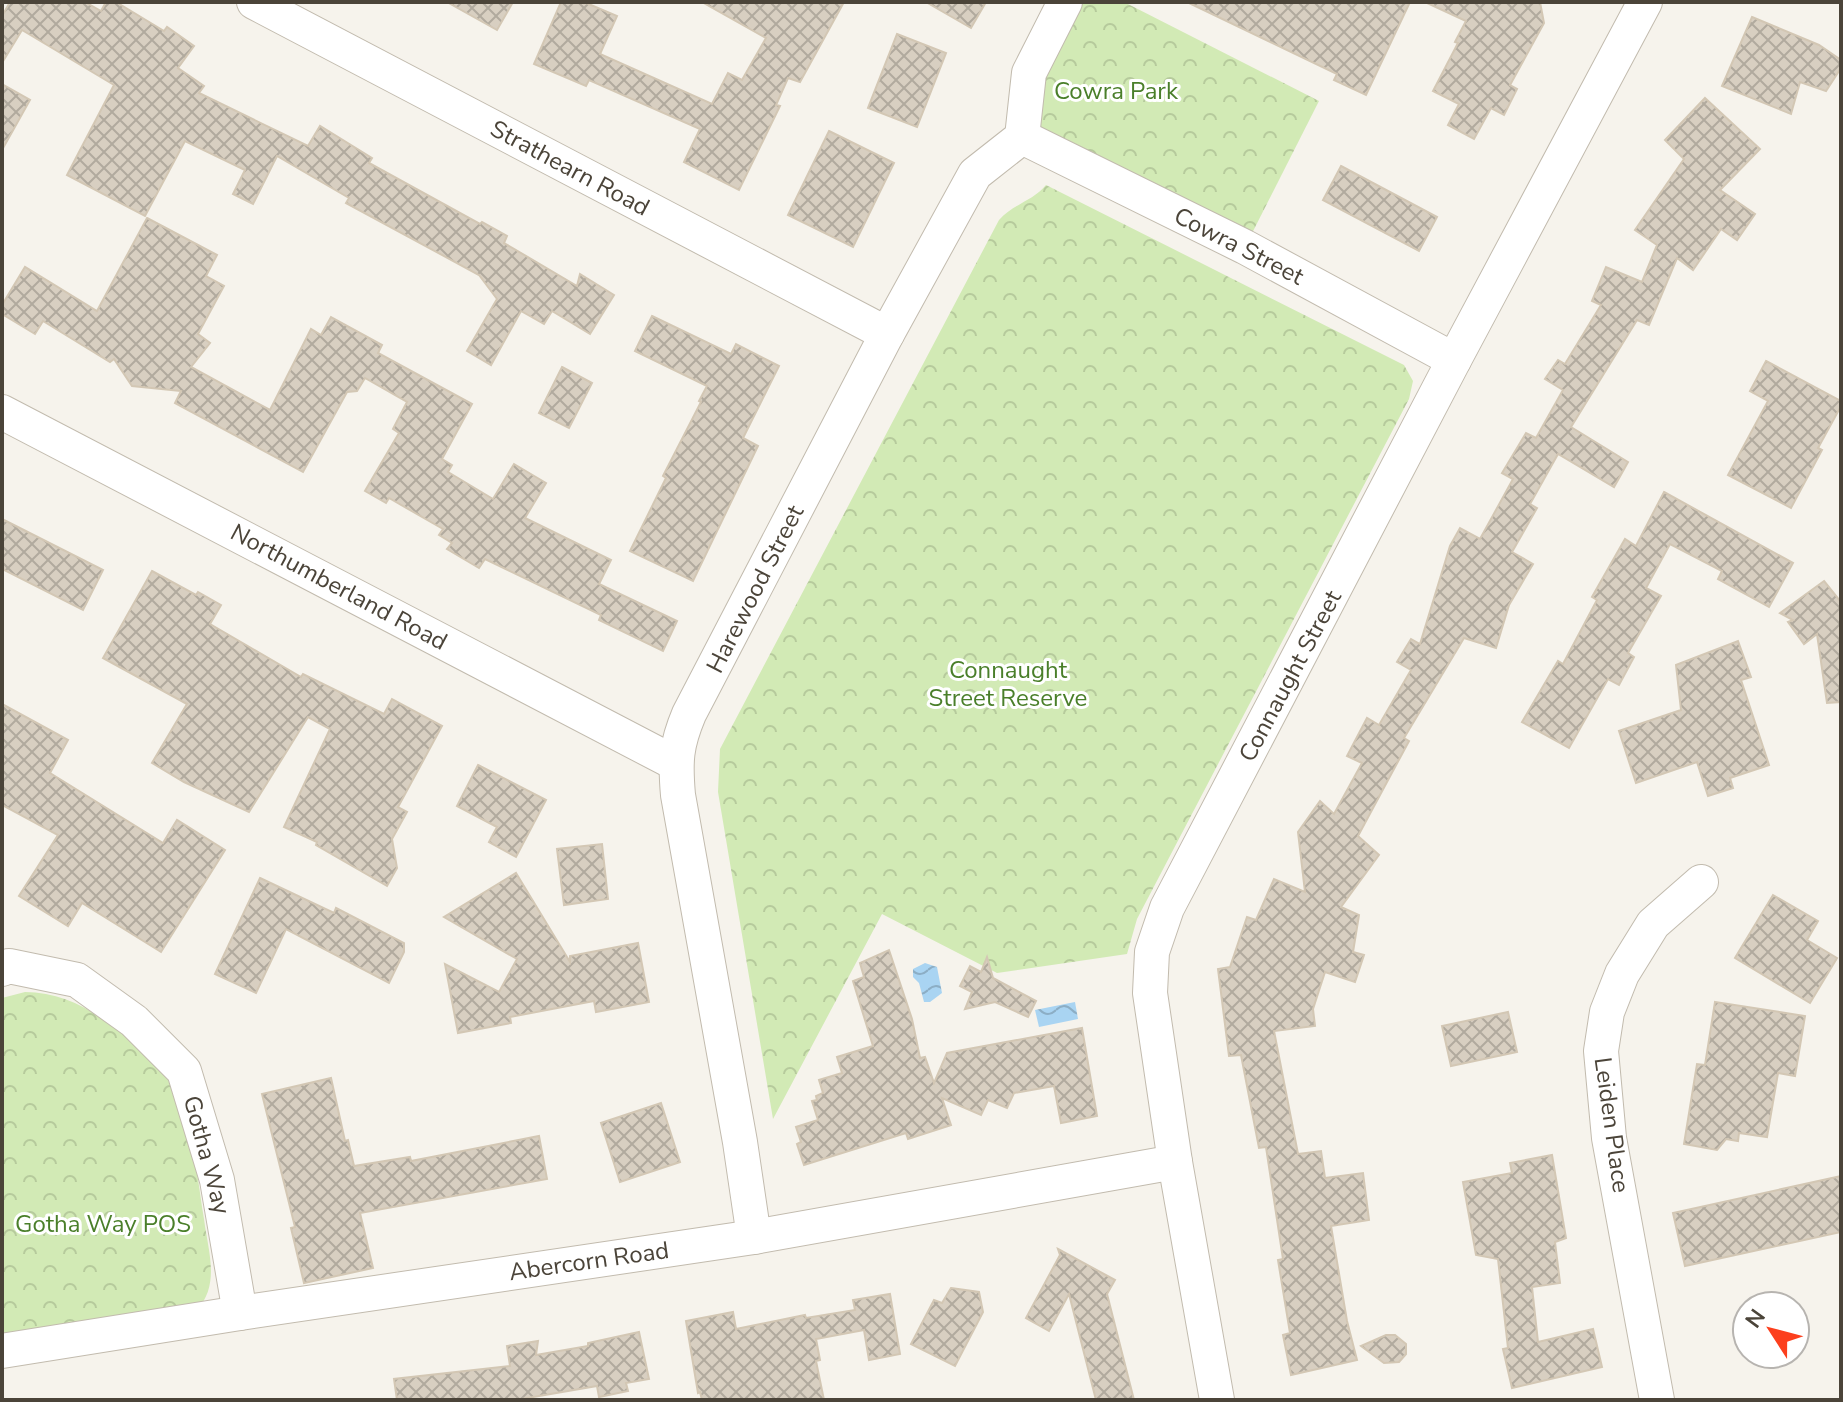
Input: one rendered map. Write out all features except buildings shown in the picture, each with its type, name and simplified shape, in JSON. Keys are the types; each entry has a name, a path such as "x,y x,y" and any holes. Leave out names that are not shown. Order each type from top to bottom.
{"street":[{"name":"Strathearn Road","path":"254,2 887,334"},
{"path":"1022,137 1029,73 1065,2"},
{"name":"Connaught Street","path":"1217,1400 1175,1162 1150,993 1152,952 1167,908 1645,2"},
{"name":"Harewood Street","path":"754,1237 678,795 675,763 678,742 689,714 887,334 975,174 1022,137"},
{"name":"Cowra Street","path":"1022,137 1245,247 1454,360"},
{"name":"Northumberland Road","path":"2,412 675,763"},
{"name":"Leiden Place","path":"1657,1400 1609,1138 1601,1051 1607,1012 1622,974 1653,924 1701,882"},
{"name":"Gotha Way","path":"2,969 9,966 77,980 134,1021 184,1071 217,1180 240,1313"},
{"name":"Abercorn Road","path":"2,1351 754,1237 1175,1162"}],"green space":[{"name":"Cowra Park","path":"1065,2 1124,2 1319,101 1245,247 1022,137"},
{"name":"Connaught Street Reserve","path":"1046,185 1404,365 1413,381 1409,399 1137,919 1127,954 997,973 882,914 773,1119 718,792 720,749 999,220"},
{"name":"Gotha Way POS","path":"25,992 61,998 104,1020 148,1053 174,1089 194,1153 210,1255 211,1279 204,1301 196,1311 2,1343 2,998"}],"water":[{"path":"925,963 937,967 942,993 930,1002 924,1002 919,983 913,977 913,969"},
{"path":"1075,1002 1078,1019 1039,1027 1035,1010"}]}
